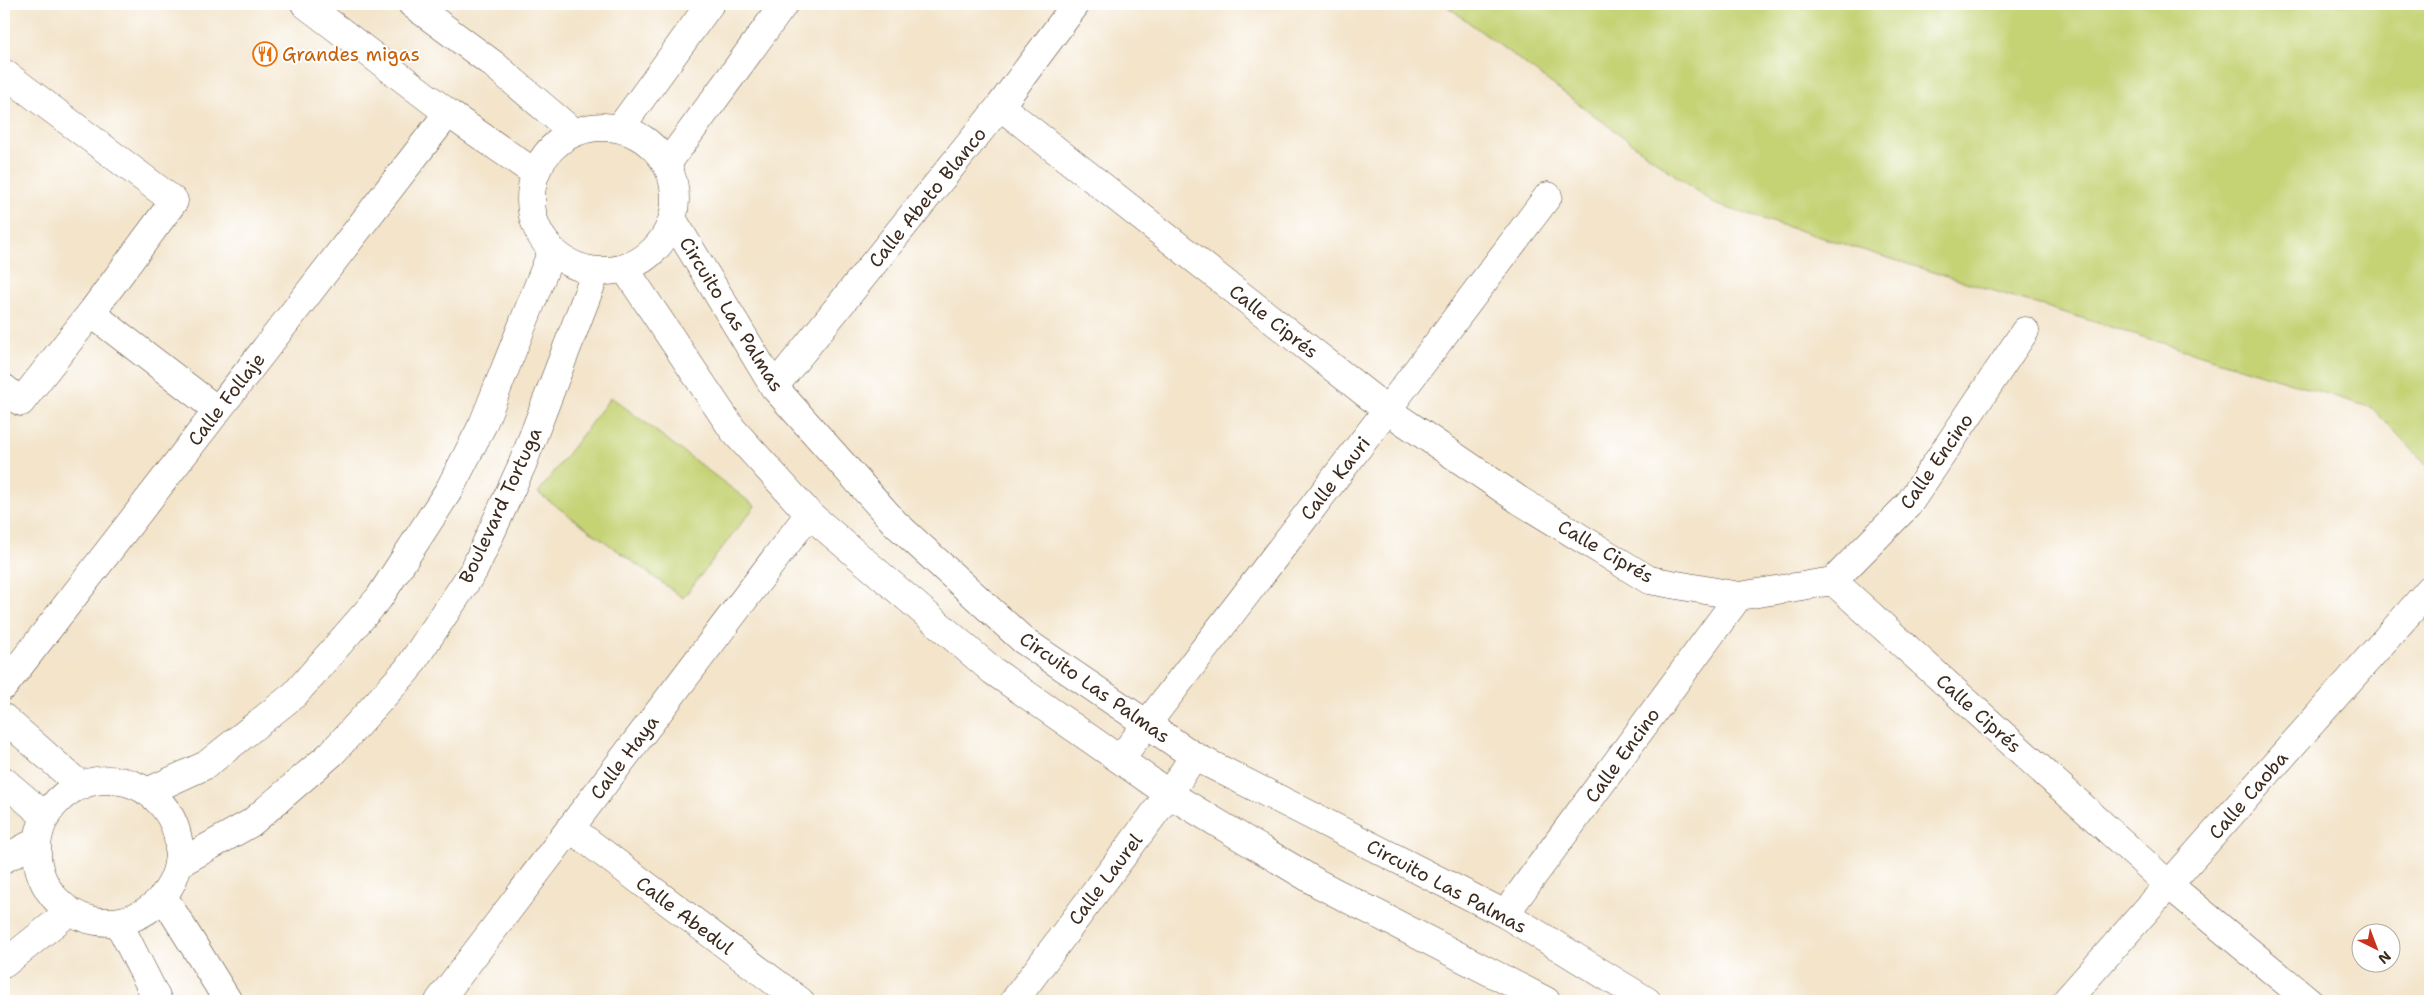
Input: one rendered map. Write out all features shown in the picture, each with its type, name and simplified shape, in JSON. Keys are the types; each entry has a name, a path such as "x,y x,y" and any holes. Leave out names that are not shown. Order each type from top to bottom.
{"street":[{"path":"305,4 448,113 535,173"},
{"path":"412,4 493,64 573,132"},
{"path":"620,128 710,4"},
{"path":"667,164 784,4"},
{"name":"Calle Abeto Blanco","path":"774,387 1000,106 1076,4"},
{"path":"4,74 174,201 91,313 21,402 4,388"},
{"name":"Calle Ciprés","path":"1000,106 1387,410 1519,500 1649,580 1739,596 1834,581 2169,885 2309,1001"},
{"name":"Calle Follaje","path":"4,686 448,113"},
{"path":"596,127 620,128 644,139 655,147 667,164 674,181 676,200 673,220 663,241 646,258 625,269 596,272 572,266 552,251 539,234 532,215 530,194 535,173 544,156 557,142 573,132 596,127"},
{"name":"Calle Kauri","path":"1120,759 1548,196"},
{"name":"Circuito Las Palmas","path":"673,220 774,387 895,523 1016,633 1194,756 1505,914 1647,1001"},
{"path":"147,792 206,765 295,694 379,598 450,490 458,474 482,424 552,251"},
{"path":"625,269 732,430 809,514 993,671 1169,794 1319,884 1546,1001"},
{"name":"Boulevard Tortuga","path":"178,864 251,823 331,754 407,670 474,570 522,465 596,272"},
{"path":"91,313 217,410"},
{"name":"Calle Encino","path":"1834,581 1908,504 2025,331"},
{"name":"Calle Haya","path":"439,1001 809,514"},
{"name":"Calle Caoba","path":"2066,1001 2430,589"},
{"name":"Calle Encino","path":"1505,914 1739,596"},
{"path":"4,718 81,786"},
{"name":"Calle Laurel","path":"1014,1001 1169,794 1194,756"},
{"path":"4,781 42,829 40,874 52,895 70,911 93,921 118,922 135,917 151,908 163,896 172,880 178,864 179,843 174,823 162,806 147,792 128,783 104,780 81,786 64,795 42,829 4,859"},
{"name":"Calle Abedul","path":"570,828 800,1001"},
{"path":"163,896 228,1001"},
{"path":"4,964 70,911"},
{"path":"118,922 158,1001"}],"green space":[{"path":"1444,4 2430,4 2430,468 2372,408 1714,204"},
{"path":"611,397 755,506 683,598 538,493"}],"place":[{"name":"Grandes migas","path":"265,54"}]}
